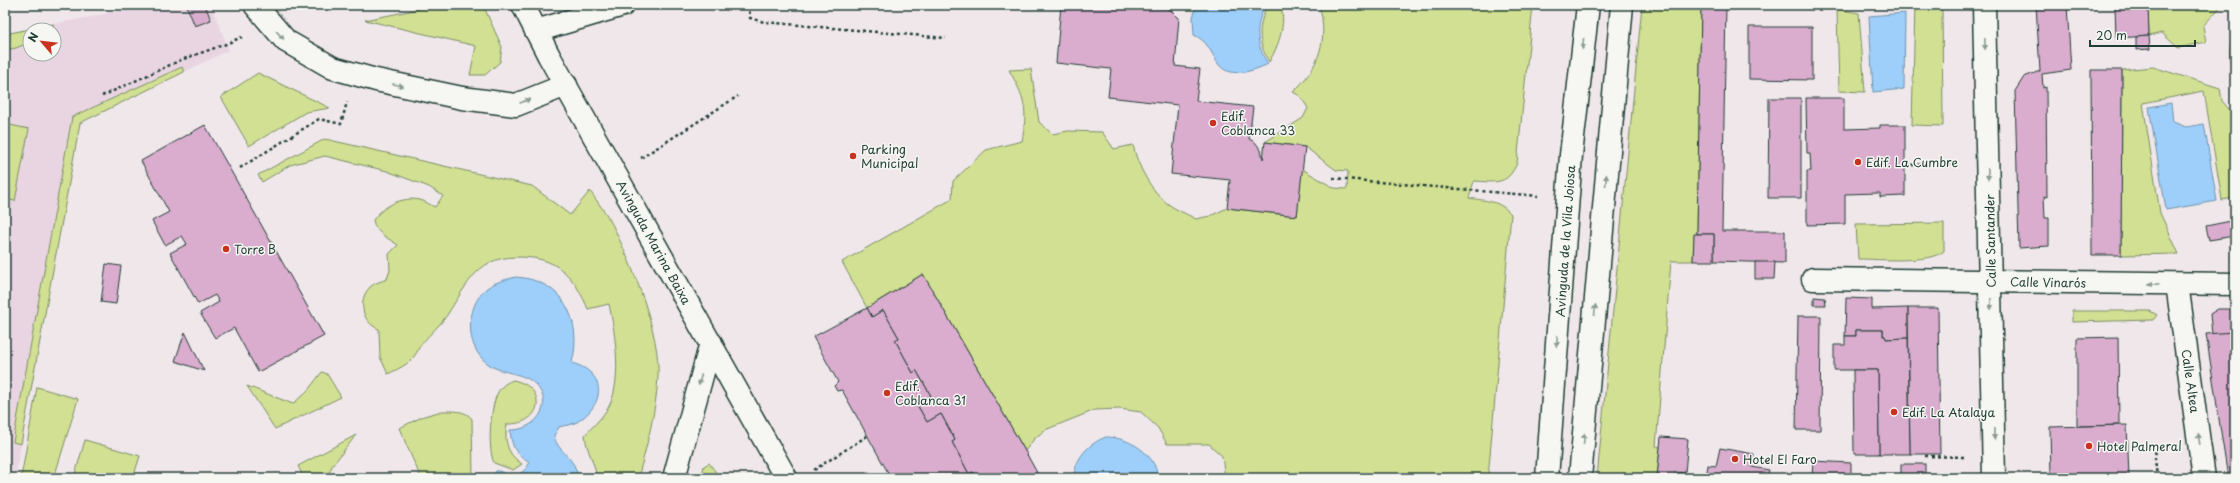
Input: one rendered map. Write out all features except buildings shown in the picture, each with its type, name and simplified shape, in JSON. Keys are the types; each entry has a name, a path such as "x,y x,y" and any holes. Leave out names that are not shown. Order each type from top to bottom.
{"street":[{"path":"255,5 286,41 333,68 355,74 462,98 516,105 566,85"},
{"name":"Avinguda Marina Baixa","path":"523,5 566,85 786,478"},
{"path":"536,31 623,5"},
{"name":"Avinguda de la Vila Joiosa","path":"1547,478 1572,156 1588,5"},
{"path":"1580,478 1622,5"},
{"name":"Calle Santander","path":"1984,5 1994,468"},
{"name":"Calle Vinarós","path":"1813,279 2235,284"},
{"name":"Calle Altea","path":"2178,284 2204,478"},
{"path":"674,478 711,343"}],"path":[{"path":"749,5 750,18 764,22 946,38"},
{"path":"102,96 181,60 226,44 270,23"},
{"path":"240,168 319,119 341,124 355,74"},
{"path":"616,173 738,96"},
{"path":"1912,165 1988,164"},
{"path":"1333,178 1514,194"},
{"path":"808,474 867,436"},
{"path":"1925,456 1994,468"}],"shaded area":[{"path":"149,5 211,5 229,50 80,123 15,478 5,478 5,34 22,31 22,62 62,62 62,23"}],"green space":[{"path":"439,5 483,5 502,47 500,62 485,75 470,75 476,46 365,20"},
{"path":"1267,5 1281,5 1283,20 1279,42 1269,62 1262,47 1260,34 1262,20"},
{"path":"1319,5 1533,5 1517,163 1509,176 1505,179 1495,182 1474,181 1469,198 1497,204 1502,206 1511,214 1488,478 1225,478 1222,456 1209,444 1167,444 1158,428 1141,412 1119,409 1095,410 1045,430 1034,439 1025,451 923,274 867,308 842,262 952,199 953,181 986,150 1022,141 1025,120 1024,104 1019,88 1009,70 1031,69 1039,122 1052,134 1068,131 1102,132 1114,149 1133,145 1141,169 1156,192 1171,206 1196,219 1210,216 1227,208 1297,216 1302,169 1334,188 1347,189 1348,171 1336,170 1305,147 1265,142 1303,118 1308,108 1300,96 1293,92 1309,73 1320,52 1323,30"},
{"path":"1642,5 1701,5 1697,234 1694,235 1693,261 1671,261 1656,446 1660,447 1657,478 1597,478"},
{"path":"1915,5 1942,5 1943,126 1912,125"},
{"path":"2148,5 2222,5 2203,26 2206,42 2178,48 2162,33 2149,36"},
{"path":"1837,9 1859,13 1865,92 1839,91"},
{"path":"22,31 22,45 5,50 5,34"},
{"path":"2235,33 2235,80 2230,62 2230,45"},
{"path":"182,67 184,72 80,123 21,444 13,442 72,117"},
{"path":"2153,67 2220,88 2222,101 2235,116 2235,200 2234,198 2222,200 2204,91 2143,103 2160,213 2179,254 2121,255 2122,70"},
{"path":"258,73 330,108 306,112 249,146 221,97"},
{"path":"5,124 29,129 15,201 5,199"},
{"path":"325,139 532,186 570,215 590,191 610,220 628,258 650,320 655,340 658,360 657,390 651,428 638,478 597,478 585,435 606,411 612,400 615,388 616,359 614,329 609,304 588,309 574,282 568,275 553,264 544,260 516,257 490,262 481,268 465,287 446,317 420,346 417,353 410,361 388,374 380,357 379,329 373,326 365,317 363,304 366,292 370,287 387,279 390,270 389,254 398,245 379,232 374,225 373,220 382,210 394,203 406,199 413,199 424,201 435,207 443,196 429,187 387,171 325,156 290,165 262,182 258,175"},
{"path":"1944,223 1944,251 1937,255 1927,258 1903,260 1858,259 1856,224"},
{"path":"2072,311 2150,311 2157,315 2153,320 2072,322"},
{"path":"322,372 327,374 341,397 275,429 247,386 293,404 308,390"},
{"path":"513,380 524,384 532,390 536,397 537,405 534,412 528,419 519,423 507,424 506,441 508,447 513,456 522,464 513,470 494,463 490,436 492,414 497,395 503,386"},
{"path":"37,387 78,399 54,478 21,478"},
{"path":"442,411 455,411 463,413 472,419 473,478 421,478 399,428 424,416"},
{"path":"356,435 332,466 327,478 304,478 298,466"},
{"path":"85,440 140,456 133,478 74,478"},
{"path":"709,463 720,478 701,478 704,466"}],"water":[{"path":"1197,5 1265,5 1259,21 1258,35 1261,49 1268,64 1256,69 1241,72 1227,71 1221,68 1205,43 1194,35 1193,17"},
{"path":"1905,13 1904,89 1873,92 1869,16"},
{"path":"2171,103 2173,122 2186,127 2204,124 2217,201 2166,210 2149,107"},
{"path":"516,277 532,280 546,286 557,294 566,305 572,318 574,332 575,347 572,363 592,374 597,381 597,398 587,415 573,424 559,427 554,436 556,442 574,465 578,478 492,478 496,471 500,471 507,475 516,476 526,468 530,462 520,456 515,449 510,430 527,426 540,415 543,408 541,393 536,385 525,377 499,370 487,363 475,348 470,330 476,302 484,290 492,285"},
{"path":"1106,437 1123,440 1140,448 1152,461 1158,478 1074,478 1080,458 1094,443"}],"place":[{"name":"Edif. Coblanca 33","path":"1213,123"},
{"name":"Parking Municipal","path":"853,156"},
{"name":"Edif. La Cumbre","path":"1858,162"},
{"name":"Torre B","path":"226,249"},
{"name":"Edif. Coblanca 31","path":"887,393"},
{"name":"Edif. La Atalaya","path":"1894,412"},
{"name":"Hotel Palmeral","path":"2089,446"},
{"name":"Hotel El Faro","path":"1735,459"}]}
